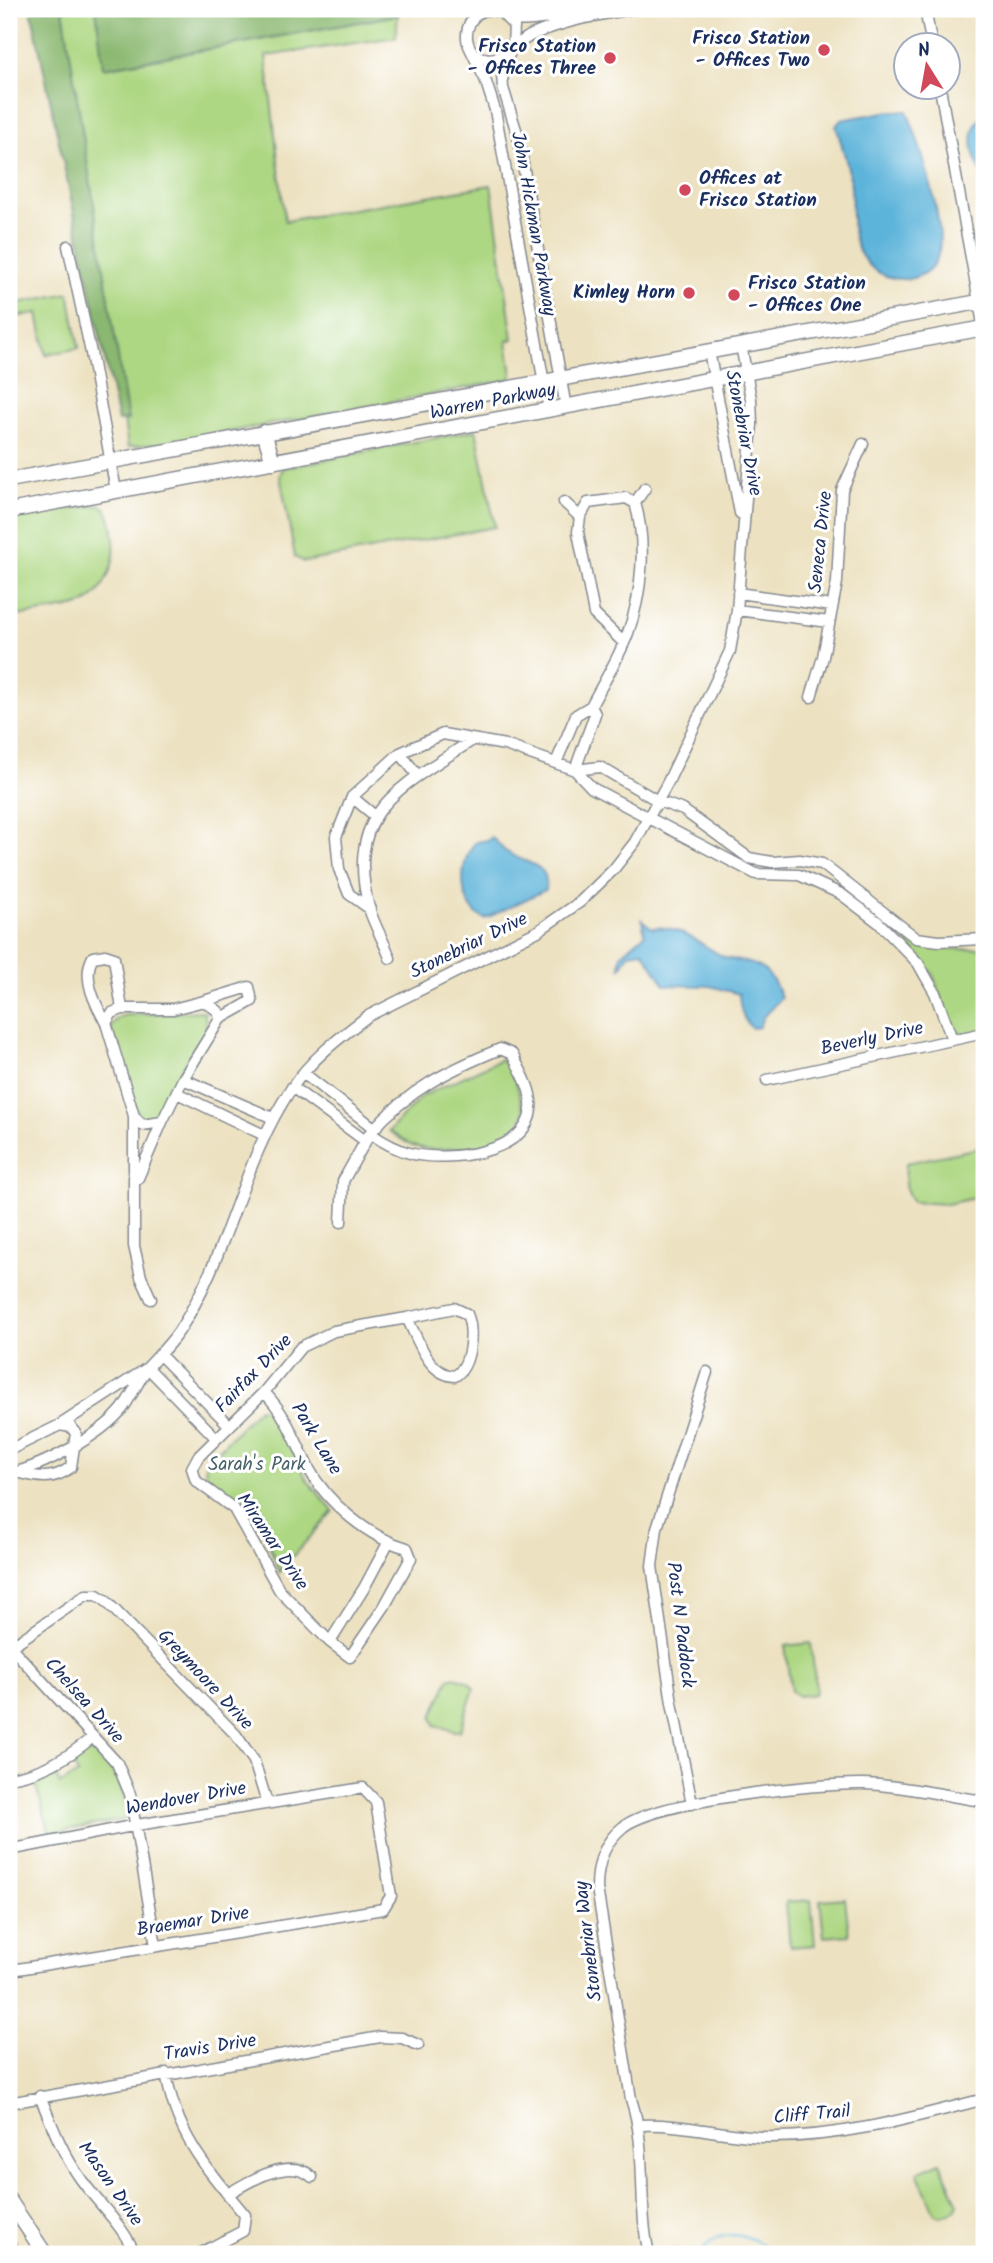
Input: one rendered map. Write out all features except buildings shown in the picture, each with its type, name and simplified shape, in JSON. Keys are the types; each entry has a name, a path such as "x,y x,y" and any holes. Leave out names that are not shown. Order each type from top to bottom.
{"main road":[{"name":"Warren Parkway","path":"9,480 981,301"},
{"name":"Warren Parkway","path":"9,511 984,328"},
{"path":"264,432 273,462"},
{"path":"9,2200 45,2254"},
{"path":"9,2247 15,2254"}],"street":[{"path":"474,9 466,36 470,48 478,55 490,59 505,55 513,46 572,19 632,9"},
{"path":"468,23 476,14 488,9 533,22 564,17 572,19"},
{"path":"925,9 929,32"},
{"path":"509,16 516,32 513,46"},
{"name":"John Hickman Parkway","path":"513,46 502,74 503,88 521,153 566,408"},
{"name":"John Hickman Parkway","path":"470,48 491,94 549,411"},
{"path":"943,102 984,328"},
{"path":"503,156 521,153"},
{"path":"68,246 92,353 116,491"},
{"name":"Stonebriar Drive","path":"13,1473 76,1444 115,1416 148,1368 181,1329 208,1276 264,1135 303,1073 342,1033 368,1016 538,932 580,902 613,870 648,818 730,651 737,610 742,522 751,442 751,400 741,345"},
{"name":"Stonebriar Drive","path":"709,351 742,522"},
{"path":"727,443 751,442"},
{"name":"Seneca Drive","path":"811,697 837,582 842,490 863,444"},
{"path":"635,503 645,488"},
{"path":"556,764 576,715 591,706 623,642 642,565 641,523 635,503 626,498 588,503 580,517 578,532 594,614 623,642"},
{"path":"564,502 580,517"},
{"name":"Seneca Drive","path":"738,593 832,606"},
{"name":"Seneca Drive","path":"737,610 829,622"},
{"path":"575,770 595,714 591,706"},
{"path":"369,909 349,894 339,869 336,837 352,797 400,753 443,734 505,745 575,770 600,766 657,801 683,810 749,858 772,862 800,860 822,864 916,938 939,941 984,939"},
{"path":"390,958 369,909 363,869 364,835 375,816 418,776 471,741"},
{"path":"400,753 418,776"},
{"path":"575,770 592,788 756,874 799,875 841,894 878,922 918,963 935,993 952,1040"},
{"path":"352,797 375,816"},
{"path":"122,1009 114,958 105,955 93,957 89,964 94,1000 106,1023 134,1115 134,1246 141,1277 151,1298"},
{"path":"106,1023 112,1013 122,1009 173,1009 249,987 252,1001 220,1019 183,1079 136,1184"},
{"path":"204,1001 218,1011 220,1019"},
{"name":"Beverly Drive","path":"767,1080 984,1033"},
{"path":"292,1087 370,1134 395,1149 429,1156 488,1150 510,1142 525,1127 532,1108 527,1084 512,1054 500,1049 421,1086 370,1134 343,1181 341,1222"},
{"path":"303,1073 370,1134"},
{"path":"183,1079 273,1118"},
{"path":"177,1093 264,1135"},
{"path":"134,1115 142,1125 162,1122"},
{"name":"Fairfax Drive","path":"194,1478 192,1468 198,1457 264,1392 293,1355 334,1331 454,1308 467,1314 470,1329 466,1363 459,1374 441,1375 433,1366 407,1318"},
{"path":"160,1355 229,1425"},
{"path":"148,1368 216,1438"},
{"name":"Stonebriar Drive","path":"9,1450 60,1425 148,1368"},
{"name":"Post N Paddock","path":"692,1804 672,1703 652,1566 657,1528 707,1372"},
{"name":"Park Lane","path":"264,1392 285,1416 314,1476 345,1512 388,1542 407,1548 411,1558 405,1572 350,1657"},
{"path":"60,1425 71,1427 76,1433 76,1444"},
{"name":"Stonebriar Drive","path":"13,1473 39,1478 59,1476 71,1466 76,1444"},
{"name":"Miramar Drive","path":"194,1478 234,1509 280,1591 330,1642 350,1657"},
{"path":"330,1642 364,1588 388,1542"},
{"name":"Greymoore Drive","path":"10,1648 86,1595 97,1595 105,1600 236,1735 254,1761 267,1803"},
{"name":"Chelsea Drive","path":"10,1648 117,1763 130,1794 137,1825 156,1946"},
{"path":"9,1778 44,1770 65,1759 93,1737"},
{"name":"Stonebriar Way","path":"649,2254 642,2224 640,2125 631,2099 607,1965 597,1872 602,1853 622,1828 653,1812 816,1787 862,1784 984,1801"},
{"name":"Wendover Drive","path":"9,1850 137,1825 363,1788 370,1792 376,1802 391,1896 383,1909"},
{"name":"Braemar Drive","path":"9,1966 18,1969 383,1909"},
{"name":"Travis Drive","path":"9,2103 380,2037 402,2038 418,2045"},
{"path":"166,2073 171,2103 183,2134 245,2215 243,2231 199,2254"},
{"name":"Mason Drive","path":"40,2096 66,2155 79,2176 120,2226 135,2254"},
{"name":"Cliff Trail","path":"640,2125 661,2124 761,2137 804,2136 840,2132 984,2099"},
{"path":"228,2193 260,2177 293,2168 304,2169 312,2177"}],"green space":[{"path":"31,9 63,9 128,420 118,421"},
{"path":"63,9 96,9 104,68 398,15 396,37 266,56 285,221 491,185 513,339 507,341 512,375 508,380 175,442 128,447 124,421 127,420"},
{"path":"96,9 396,9 398,15 103,68"},
{"path":"69,293 79,348 46,355 38,313 9,318 9,305"},
{"path":"476,430 495,527 304,562 295,557 280,475 283,468"},
{"path":"101,505 111,520 114,540 114,557 104,584 85,603 60,610 9,617 9,516"},
{"path":"908,937 945,948 984,948 984,1031 961,1034 953,1030 932,973 905,940"},
{"path":"204,1011 207,1029 183,1066 157,1117 146,1120 138,1115 112,1025 117,1019 127,1015"},
{"path":"502,1059 512,1066 524,1112 520,1127 493,1145 433,1150 412,1146 389,1131 422,1096"},
{"path":"984,1147 984,1196 947,1204 912,1202 905,1186 906,1163"},
{"name":"Sarah's Park","path":"259,1408 270,1410 277,1419 307,1480 333,1511 279,1572 268,1543 253,1516 239,1500 215,1485 205,1470 206,1463"},
{"path":"811,1643 816,1689 814,1694 797,1696 791,1691 785,1646"},
{"path":"455,1677 469,1682 474,1689 460,1730 454,1731 435,1725 432,1717 449,1679"},
{"path":"89,1750 97,1750 113,1772 124,1796 127,1814 123,1820 50,1833 34,1780 55,1774 60,1784 78,1774 72,1762"},
{"path":"845,1898 849,1935 824,1937 820,1900"},
{"path":"811,1900 815,1945 790,1947 786,1902"},
{"path":"940,2162 958,2204 955,2211 941,2216 935,2214 917,2172"}],"water":[{"path":"890,111 907,111 928,175 939,226 938,256 920,276 907,279 880,273 868,264 859,251 852,224 850,178 836,126 841,120"},
{"path":"984,114 984,177 974,153 972,137"},
{"path":"491,837 507,852 541,869 546,881 545,890 485,919 476,913 465,895 463,872 470,850 476,842 489,840"},
{"path":"642,920 652,928 680,932 722,956 759,967 772,979 781,998 763,1017 759,1027 752,1028 744,1017 739,994 710,986 665,985 643,951 630,953 620,969 621,955 645,934"}],"waterway":[{"path":"701,2254 713,2241 729,2235 755,2240 763,2245 765,2254"}],"place":[{"name":"Frisco Station - Offices Two","path":"824,50"},
{"name":"Frisco Station - Offices Three","path":"610,58"},
{"name":"Offices at Frisco Station","path":"685,190"},
{"name":"Kimley Horn","path":"689,293"},
{"name":"Frisco Station - Offices One","path":"734,295"}]}
